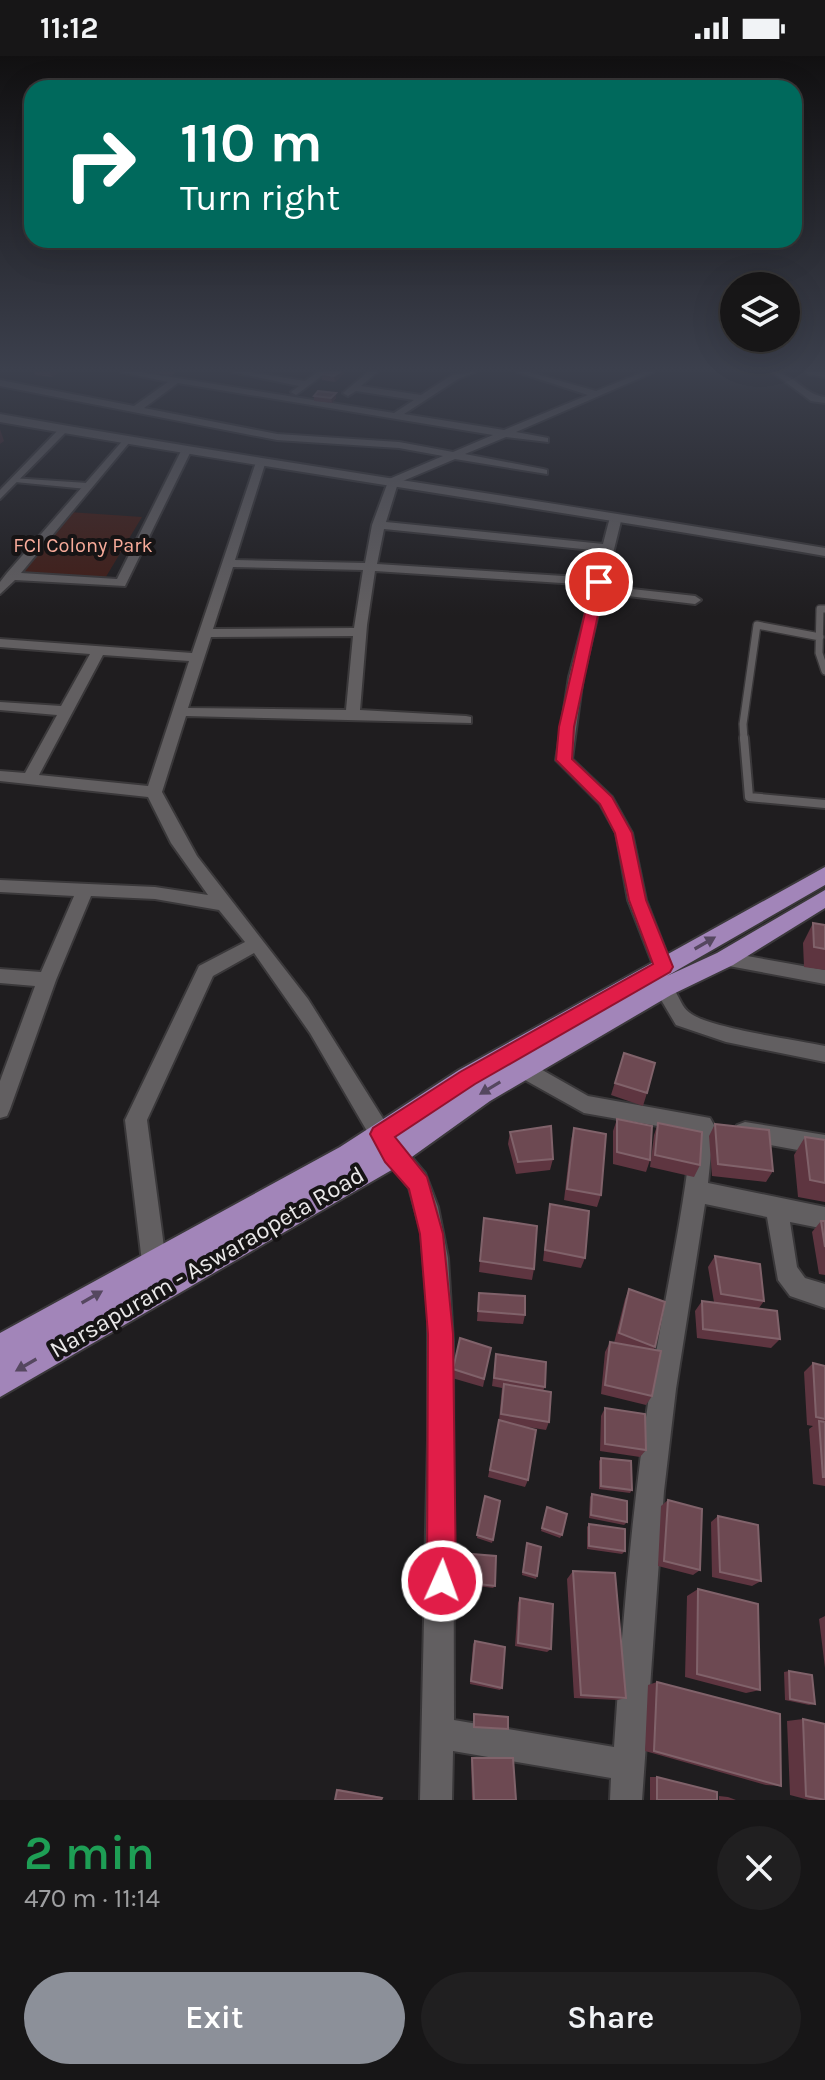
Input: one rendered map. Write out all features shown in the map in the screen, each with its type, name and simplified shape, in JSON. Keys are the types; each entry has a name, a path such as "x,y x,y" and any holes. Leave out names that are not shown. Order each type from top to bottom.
{"main road":[{"name":"Narsapuram - Aswaraopeta Road","path":"0,1381 387,1145 523,1069 825,875"},
{"name":"Narsapuram - Aswaraopeta Road","path":"0,1350 349,1156 387,1145 468,1078 663,977 725,959 825,898"}],"street":[{"path":"0,496 41,453"},
{"path":"0,590 115,453"},
{"path":"11,576 121,583 185,453"},
{"path":"200,453 393,481 825,552"},
{"path":"434,453 543,472"},
{"path":"393,481 465,453"},
{"path":"260,464 154,792 183,851 221,904 256,944 326,1043 387,1145 419,1184 431,1234 441,1334 443,1520 436,1800"},
{"path":"15,480 87,486"},
{"path":"353,714 357,632 378,525 393,481"},
{"path":"616,517 569,715 564,760 606,801 624,833 637,900 663,977 683,1019 726,1034 825,1054"},
{"path":"378,525 608,548"},
{"path":"228,563 369,567 598,586 695,600"},
{"path":"206,633 357,632"},
{"path":"0,643 199,658"},
{"path":"30,778 98,651"},
{"path":"0,706 66,711"},
{"path":"180,712 353,714 466,720"},
{"path":"0,776 154,792"},
{"path":"0,886 155,893 221,904"},
{"path":"0,1109 47,980 85,891"},
{"path":"154,1262 136,1120 206,971 256,944"},
{"path":"725,959 825,977"},
{"path":"0,976 47,980"},
{"path":"523,1069 584,1104 825,1145"},
{"path":"626,1800 650,1488 674,1315 699,1192 703,1125"},
{"path":"699,1192 825,1218"},
{"path":"777,1208 786,1272 798,1288 825,1296"},
{"path":"438,1733 628,1765"}],"lane":[{"path":"825,609 820,609 825,671"},
{"path":"820,637 757,625 743,724 749,797 825,804"}],"green space":[{"name":"FCI Colony Park","path":"69,512 142,517 104,580 17,574"}],"building":[{"path":"813,923 825,925 825,949 814,947"},
{"path":"624,1053 655,1063 647,1093 615,1083"},
{"path":"617,1119 652,1126 650,1160 617,1152"},
{"path":"658,1123 702,1132 700,1165 655,1155"},
{"path":"715,1124 769,1130 773,1171 718,1164"},
{"path":"551,1126 553,1159 518,1162 510,1132"},
{"path":"574,1128 606,1134 601,1195 567,1189"},
{"path":"805,1137 825,1140 825,1183 810,1180"},
{"path":"550,1204 589,1211 585,1258 545,1250"},
{"path":"484,1218 537,1226 534,1269 480,1261"},
{"path":"821,1221 825,1221 825,1247"},
{"path":"715,1256 760,1264 764,1301 721,1294"},
{"path":"629,1289 665,1302 655,1347 619,1333"},
{"path":"479,1293 525,1296 525,1315 478,1311"},
{"path":"702,1301 777,1311 780,1339 703,1329"},
{"path":"460,1338 491,1348 484,1379 453,1369"},
{"path":"610,1342 661,1351 652,1396 605,1385"},
{"path":"496,1354 546,1362 545,1387 494,1378"},
{"path":"813,1363 825,1366 825,1419 816,1417"},
{"path":"504,1384 551,1392 549,1422 501,1414"},
{"path":"605,1408 645,1414 646,1450 605,1444"},
{"path":"499,1420 536,1430 528,1480 490,1470"},
{"path":"819,1421 825,1422 825,1477 823,1477"},
{"path":"601,1458 631,1461 632,1490 601,1486"},
{"path":"592,1494 627,1501 627,1522 591,1515"},
{"path":"485,1496 500,1501 493,1540 477,1535"},
{"path":"668,1500 702,1509 700,1570 664,1561"},
{"path":"547,1507 567,1514 562,1535 542,1528"},
{"path":"718,1516 758,1525 761,1581 720,1572"},
{"path":"589,1524 625,1529 625,1551 589,1546"},
{"path":"527,1543 541,1547 537,1576 523,1572"},
{"path":"472,1554 496,1556 495,1586 470,1583"},
{"path":"573,1571 615,1573 626,1698 581,1695"},
{"path":"698,1589 758,1604 760,1690 697,1674"},
{"path":"520,1598 553,1604 551,1649 518,1643"},
{"path":"475,1641 505,1647 502,1688 471,1681"},
{"path":"789,1671 812,1675 815,1704 790,1699"},
{"path":"657,1682 780,1714 781,1786 654,1751"},
{"path":"474,1714 508,1717 508,1729 474,1727"},
{"path":"803,1719 825,1724 825,1800 806,1796"},
{"path":"472,1758 513,1758 516,1800 474,1800"},
{"path":"657,1777 717,1792 717,1800 657,1800"},
{"path":"337,1790 382,1798 335,1800"}],"route":[{"path":"442,1581 441,1334 431,1234 419,1184 393,1155 381,1134 468,1078 663,967 637,900 624,833 606,801 564,760 566,727 599,582"}]}
